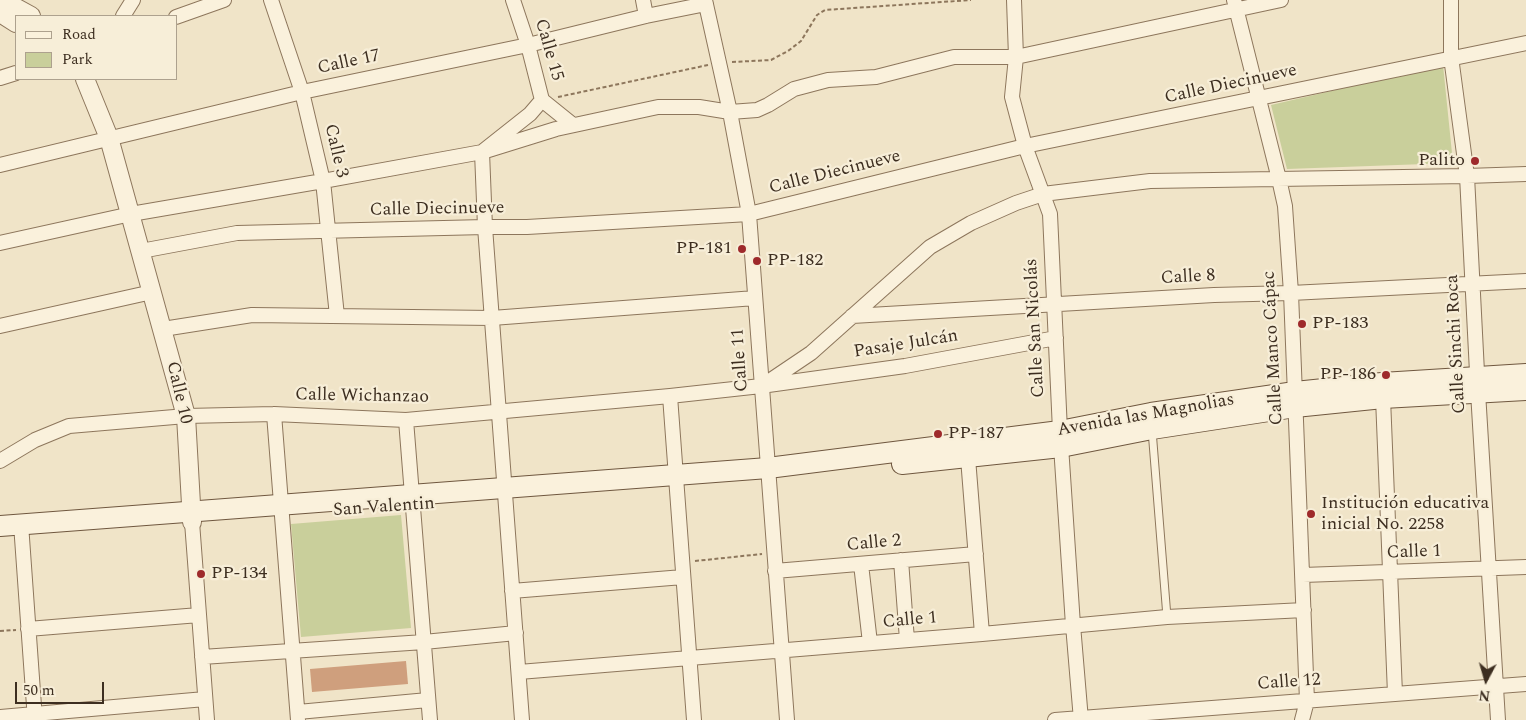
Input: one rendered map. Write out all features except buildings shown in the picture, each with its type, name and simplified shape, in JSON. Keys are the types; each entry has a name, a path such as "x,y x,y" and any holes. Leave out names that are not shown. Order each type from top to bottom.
{"main road":[{"name":"Avenida las Magnolias","path":"768,473 968,458 1060,439 1151,413 1295,399 1383,398 1477,385 1526,374"},
{"name":"Avenida las Magnolias","path":"768,473 1152,430 1295,399 1382,383 1477,385 1526,390"},
{"name":"San Valentin","path":"0,537 22,530 768,473"},
{"name":"San Valentin","path":"0,526 22,530"}],"street":[{"path":"124,15 133,0"},
{"path":"178,16 224,0"},
{"name":"Calle 3","path":"271,0 302,92 324,181 336,316"},
{"name":"Calle 15","path":"513,0 528,45 542,100 573,125"},
{"path":"643,0 646,16"},
{"name":"Calle San Nicolás","path":"1014,0 1016,57 1012,98 1025,146 1050,214 1060,439 1081,719"},
{"path":"0,243 131,214 482,152 556,129 658,107 699,107 730,112 757,110 794,89 828,80 876,77 954,57 1016,57 1235,5 1281,0"},
{"name":"Calle Sinchi Roca","path":"1451,0 1451,57 1467,176 1477,385 1498,720"},
{"name":"Calle 17","path":"0,165 302,92 528,45 706,2"},
{"name":"Calle 11","path":"706,2 730,112 749,214 787,720"},
{"name":"Calle Manco Cápac","path":"1235,5 1285,206 1291,294 1303,575 1307,701 1302,720"},
{"path":"5,10 27,15"},
{"name":"Calle Diecinueve","path":"141,251 236,233 527,227 749,214 1025,146 1526,42"},
{"path":"0,78 15,73"},
{"name":"Calle 10","path":"85,80 109,138 186,416 207,720"},
{"path":"482,152 530,114 542,100"},
{"path":"482,152 485,227 498,412 522,720"},
{"path":"762,386 811,353 930,247 971,223 1016,203 1043,194 1150,181 1526,174"},
{"name":"Calle 8","path":"852,316 1214,295 1291,294 1526,281"},
{"path":"0,326 152,292"},
{"path":"162,329 252,315 492,318 755,298"},
{"name":"Pasaje Julcán","path":"762,386 905,366 1056,338"},
{"name":"Calle Wichanzao","path":"0,461 35,440 70,426 186,416 274,414 406,420 762,386"},
{"path":"670,396 694,720"},
{"path":"1383,398 1395,694"},
{"path":"274,414 298,716 428,700"},
{"path":"406,420 430,720"},
{"path":"968,458 982,634"},
{"path":"22,530 35,717"},
{"name":"Calle 2","path":"775,571 976,554"},
{"path":"901,560 907,640"},
{"path":"861,564 870,643"},
{"name":"Calle 1","path":"1303,575 1526,567"},
{"path":"512,590 683,577"},
{"name":"Calle 1","path":"519,672 982,634 1167,616 1304,610"},
{"path":"28,629 199,615"},
{"path":"202,657 424,642 516,633"},
{"name":"Calle 12","path":"1055,720 1526,684"},
{"path":"0,717 35,717 205,699"}],"lane":[{"path":"1152,430 1167,616"}],"path":[{"path":"542,100 719,63 772,60 788,52 801,41 817,15 825,10 970,0"},
{"path":"682,562 774,553"},
{"path":"0,631 28,629"}],"green space":[{"path":"1443,65 1453,163 1287,169 1271,105"},
{"path":"401,515 411,628 301,637 291,524"}],"place":[{"name":"Palito","path":"1475,161"},
{"name":"PP-181","path":"742,249"},
{"name":"PP-182","path":"757,261"},
{"name":"PP-183","path":"1302,324"},
{"name":"PP-186","path":"1386,375"},
{"name":"PP-187","path":"938,434"},
{"name":"Institución educativa inicial No. 2258","path":"1311,514"},
{"name":"PP-134","path":"201,574"}]}
